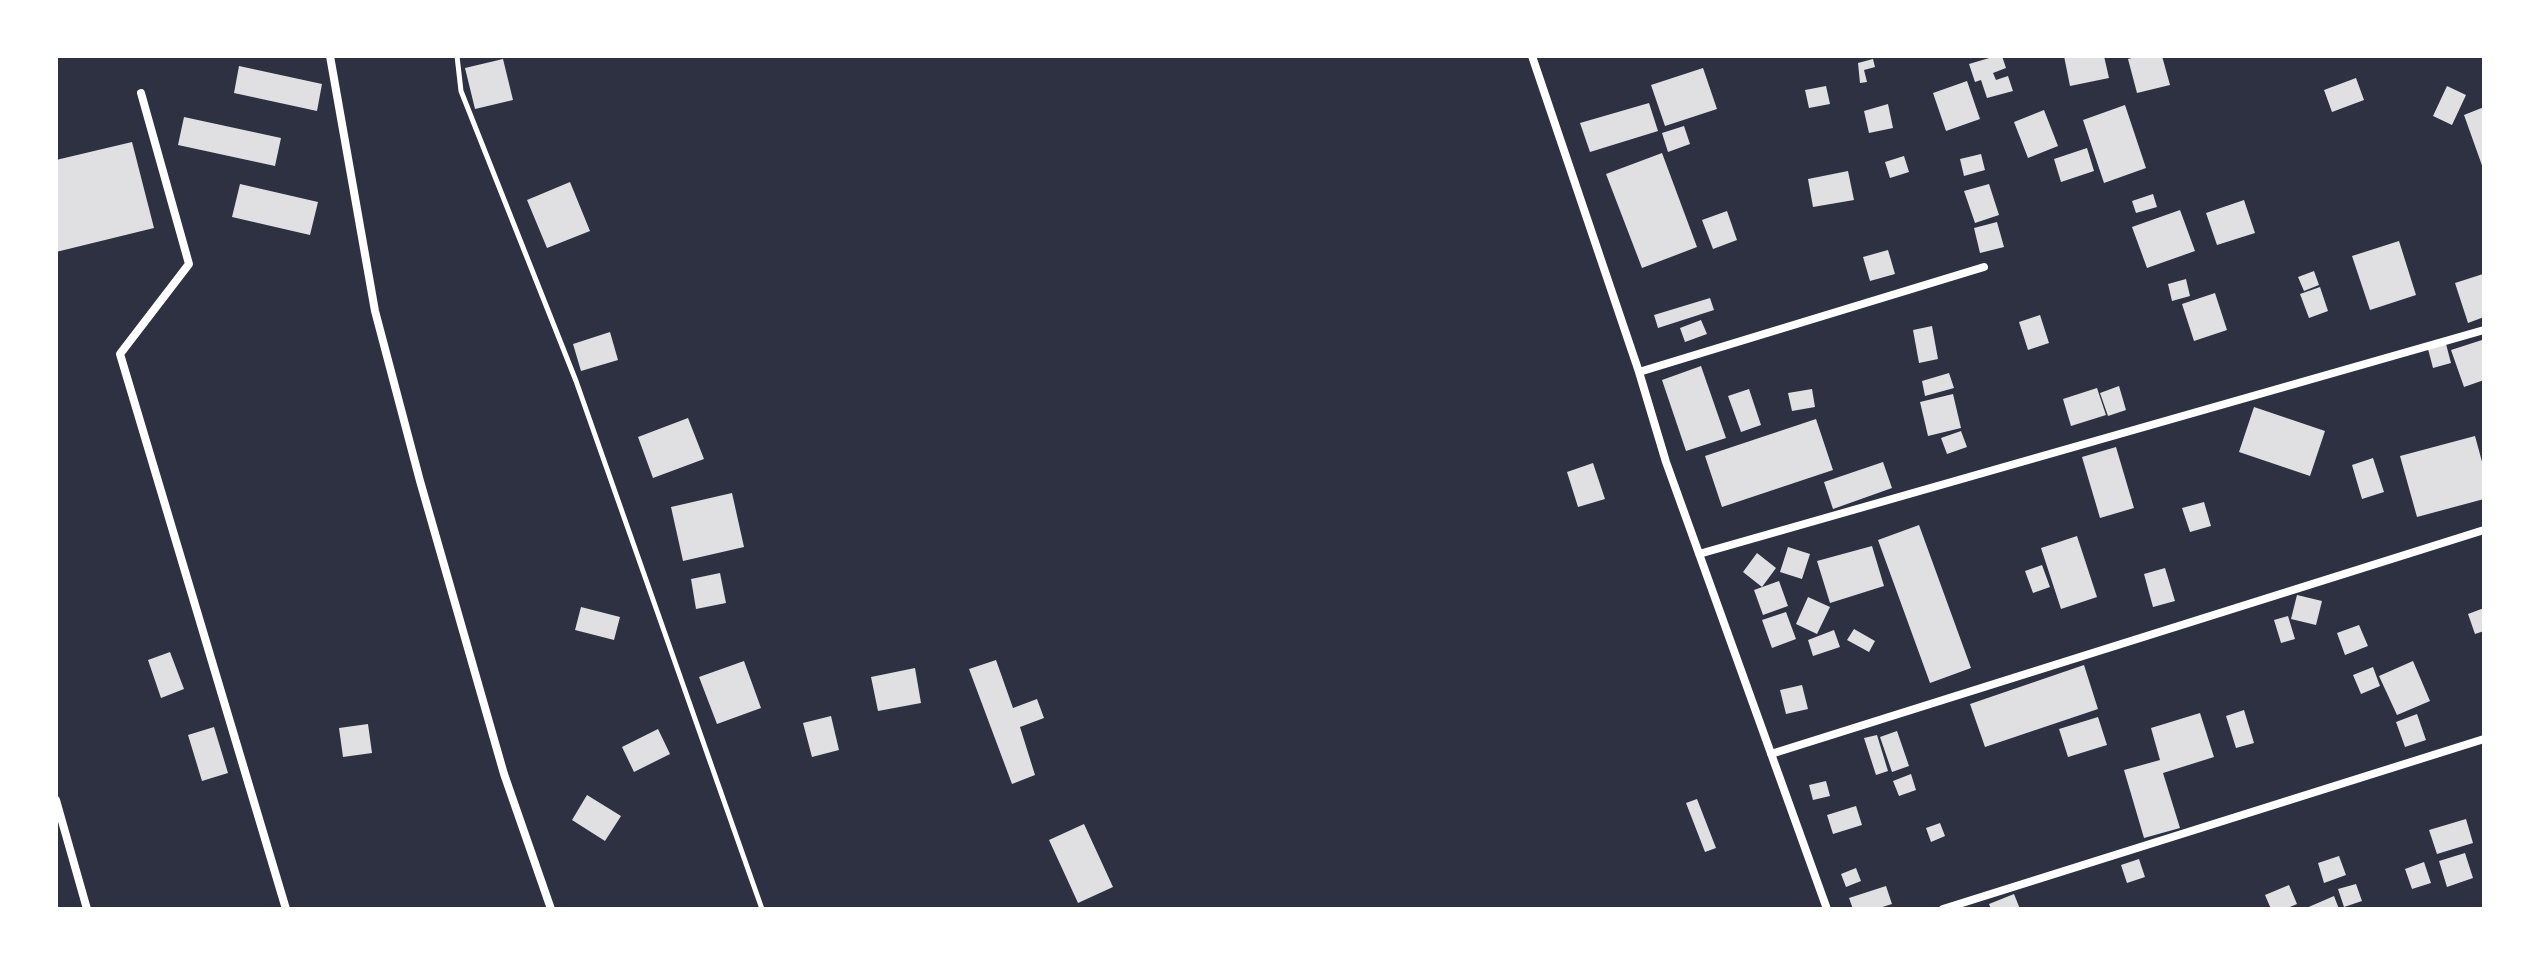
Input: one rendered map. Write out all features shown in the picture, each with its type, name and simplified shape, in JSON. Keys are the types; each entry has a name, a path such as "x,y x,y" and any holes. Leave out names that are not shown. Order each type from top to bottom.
{"street":[{"path":"330,56 375,311 504,774 551,909"},
{"path":"1532,56 1639,372 1666,462 1827,909"},
{"path":"141,93 189,264 120,354 286,909"},
{"path":"1639,372 1984,267"},
{"path":"1699,554 2484,330"},
{"path":"1771,754 2484,530"},
{"path":"1943,909 2484,739"},
{"path":"56,800 87,909"}],"path":[{"path":"457,56 461,91 576,381 762,909"}],"building":[{"path":"2002,56 2006,68 1993,73 1996,80 2008,76 2013,91 1987,98 1981,80 1975,82 1969,64"},
{"path":"2064,56 2104,56 2109,78 2070,86"},
{"path":"2162,56 2170,85 2137,93 2128,59"},
{"path":"503,59 513,100 475,109 465,68"},
{"path":"1873,59 1875,67 1864,70 1867,82 1860,83 1858,63"},
{"path":"239,66 322,84 317,111 234,93"},
{"path":"1703,68 1717,109 1665,126 1651,85"},
{"path":"2356,78 2364,100 2332,112 2324,90"},
{"path":"1967,81 1980,119 1946,131 1933,93"},
{"path":"1826,86 1830,104 1809,108 1805,90"},
{"path":"2447,86 2466,95 2452,125 2433,116"},
{"path":"1649,103 1658,131 1590,152 1580,123"},
{"path":"1888,104 1893,128 1869,133 1864,111"},
{"path":"2125,105 2146,168 2104,183 2083,120"},
{"path":"2484,107 2484,171 2464,115"},
{"path":"2044,110 2058,146 2028,158 2014,122"},
{"path":"184,117 281,138 275,166 178,145"},
{"path":"1684,126 1690,144 1668,152 1662,133"},
{"path":"132,142 154,228 56,252 56,160"},
{"path":"2087,148 2094,171 2061,182 2054,159"},
{"path":"1662,153 1697,247 1642,268 1606,174"},
{"path":"1981,154 1985,170 1964,176 1960,159"},
{"path":"1904,156 1909,172 1890,178 1885,162"},
{"path":"1848,171 1854,200 1813,207 1808,179"},
{"path":"570,182 590,231 547,248 527,200"},
{"path":"240,184 318,202 310,235 232,217"},
{"path":"1989,184 1999,215 1975,223 1964,191"},
{"path":"2153,194 2157,207 2136,213 2132,201"},
{"path":"2244,200 2255,233 2217,245 2206,213"},
{"path":"2180,210 2195,251 2147,268 2132,227"},
{"path":"1727,211 1737,240 1713,249 1702,220"},
{"path":"1997,222 2004,247 1980,253 1974,228"},
{"path":"2399,241 2416,295 2370,310 2352,256"},
{"path":"1888,250 1895,274 1870,281 1863,257"},
{"path":"2314,271 2319,285 2304,291 2298,277"},
{"path":"2483,274 2484,317 2468,323 2455,283"},
{"path":"2186,279 2190,296 2172,301 2168,284"},
{"path":"2320,287 2328,311 2309,318 2300,294"},
{"path":"2215,293 2227,330 2194,341 2182,304"},
{"path":"1710,298 1714,310 1658,328 1654,315"},
{"path":"2040,315 2049,343 2028,350 2019,322"},
{"path":"1701,320 1707,334 1685,342 1680,328"},
{"path":"1932,326 1938,359 1919,363 1913,330"},
{"path":"610,332 618,360 581,371 573,344"},
{"path":"2482,340 2484,380 2464,387 2451,350"},
{"path":"2446,344 2451,363 2433,368 2428,349"},
{"path":"1701,366 1726,438 1686,451 1662,380"},
{"path":"1949,373 1954,388 1925,396 1922,381"},
{"path":"2119,386 2126,410 2108,416 2100,393"},
{"path":"2097,388 2106,415 2071,426 2063,399"},
{"path":"1749,389 1761,425 1741,432 1728,396"},
{"path":"1812,389 1815,407 1792,411 1788,393"},
{"path":"1953,394 1961,428 1928,436 1920,402"},
{"path":"2254,407 2325,431 2310,476 2239,452"},
{"path":"688,418 704,459 653,478 638,437"},
{"path":"1816,419 1833,470 1722,507 1705,456"},
{"path":"1961,431 1967,447 1947,454 1941,438"},
{"path":"2475,436 2484,469 2484,499 2417,517 2400,456"},
{"path":"2116,447 2134,508 2100,518 2082,457"},
{"path":"2373,458 2384,492 2362,499 2352,465"},
{"path":"1883,462 1892,488 1833,509 1824,482"},
{"path":"1593,463 1605,499 1578,507 1567,472"},
{"path":"732,493 744,547 683,561 671,507"},
{"path":"2204,502 2211,526 2190,532 2182,508"},
{"path":"1919,525 1971,668 1930,683 1878,540"},
{"path":"2077,536 2097,597 2061,609 2041,548"},
{"path":"1872,546 1884,586 1830,603 1817,561"},
{"path":"1788,547 1810,554 1802,579 1780,572"},
{"path":"1757,553 1776,568 1762,587 1743,572"},
{"path":"2042,565 2050,587 2033,593 2025,571"},
{"path":"2165,568 2175,601 2153,607 2144,574"},
{"path":"720,573 726,603 696,609 691,579"},
{"path":"1779,581 1788,606 1763,615 1754,590"},
{"path":"2297,595 2322,601 2316,625 2291,619"},
{"path":"1808,597 1830,607 1817,634 1796,624"},
{"path":"581,607 620,617 614,640 575,630"},
{"path":"2484,608 2484,631 2475,634 2468,614"},
{"path":"1786,612 1796,639 1772,648 1762,620"},
{"path":"2288,616 2295,639 2281,643 2274,620"},
{"path":"2359,625 2368,646 2345,655 2337,633"},
{"path":"1854,629 1875,641 1869,652 1847,640"},
{"path":"1834,630 1840,647 1813,656 1808,640"},
{"path":"170,652 184,689 161,698 148,660"},
{"path":"996,660 1013,708 1037,699 1044,718 1020,727 1035,775 1012,784 969,669"},
{"path":"744,661 761,708 717,724 699,677"},
{"path":"2413,661 2430,701 2397,715 2379,676"},
{"path":"2084,665 2098,709 1985,747 1970,704"},
{"path":"2373,667 2380,686 2361,694 2353,675"},
{"path":"915,668 921,703 878,711 871,677"},
{"path":"1802,685 1808,709 1786,714 1780,690"},
{"path":"2244,710 2254,743 2236,748 2226,716"},
{"path":"2200,713 2214,757 2163,773 2180,828 2144,838 2124,770 2160,760 2151,728"},
{"path":"2417,714 2426,740 2405,747 2396,722"},
{"path":"831,716 839,750 812,757 803,723"},
{"path":"2098,717 2107,745 2068,757 2059,729"},
{"path":"368,724 372,753 343,757 339,728"},
{"path":"214,727 228,773 202,781 188,735"},
{"path":"658,729 670,754 634,772 622,747"},
{"path":"1897,731 1909,766 1892,772 1880,737"},
{"path":"1877,735 1888,771 1876,775 1864,738"},
{"path":"1911,774 1916,790 1899,796 1893,781"},
{"path":"1826,781 1830,796 1813,800 1809,785"},
{"path":"587,795 621,816 605,841 572,820"},
{"path":"1697,799 1716,848 1705,852 1686,803"},
{"path":"1856,806 1862,825 1833,834 1827,815"},
{"path":"2466,819 2473,843 2437,854 2429,830"},
{"path":"1940,823 1945,836 1931,842 1926,828"},
{"path":"1084,824 1113,887 1078,903 1049,840"},
{"path":"2465,853 2473,878 2447,887 2439,861"},
{"path":"2339,856 2346,875 2324,883 2318,863"},
{"path":"2139,859 2145,877 2127,883 2121,865"},
{"path":"2424,862 2431,883 2412,889 2405,869"},
{"path":"1856,868 1861,881 1846,887 1841,874"},
{"path":"2356,884 2362,901 2344,907 2338,889"},
{"path":"2289,885 2297,904 2285,909 2271,909 2265,895"},
{"path":"1886,886 1892,904 1876,909 1853,909 1849,898"},
{"path":"2014,894 2020,909 1991,909 1989,904"},
{"path":"2334,896 2339,909 2304,909"}]}
